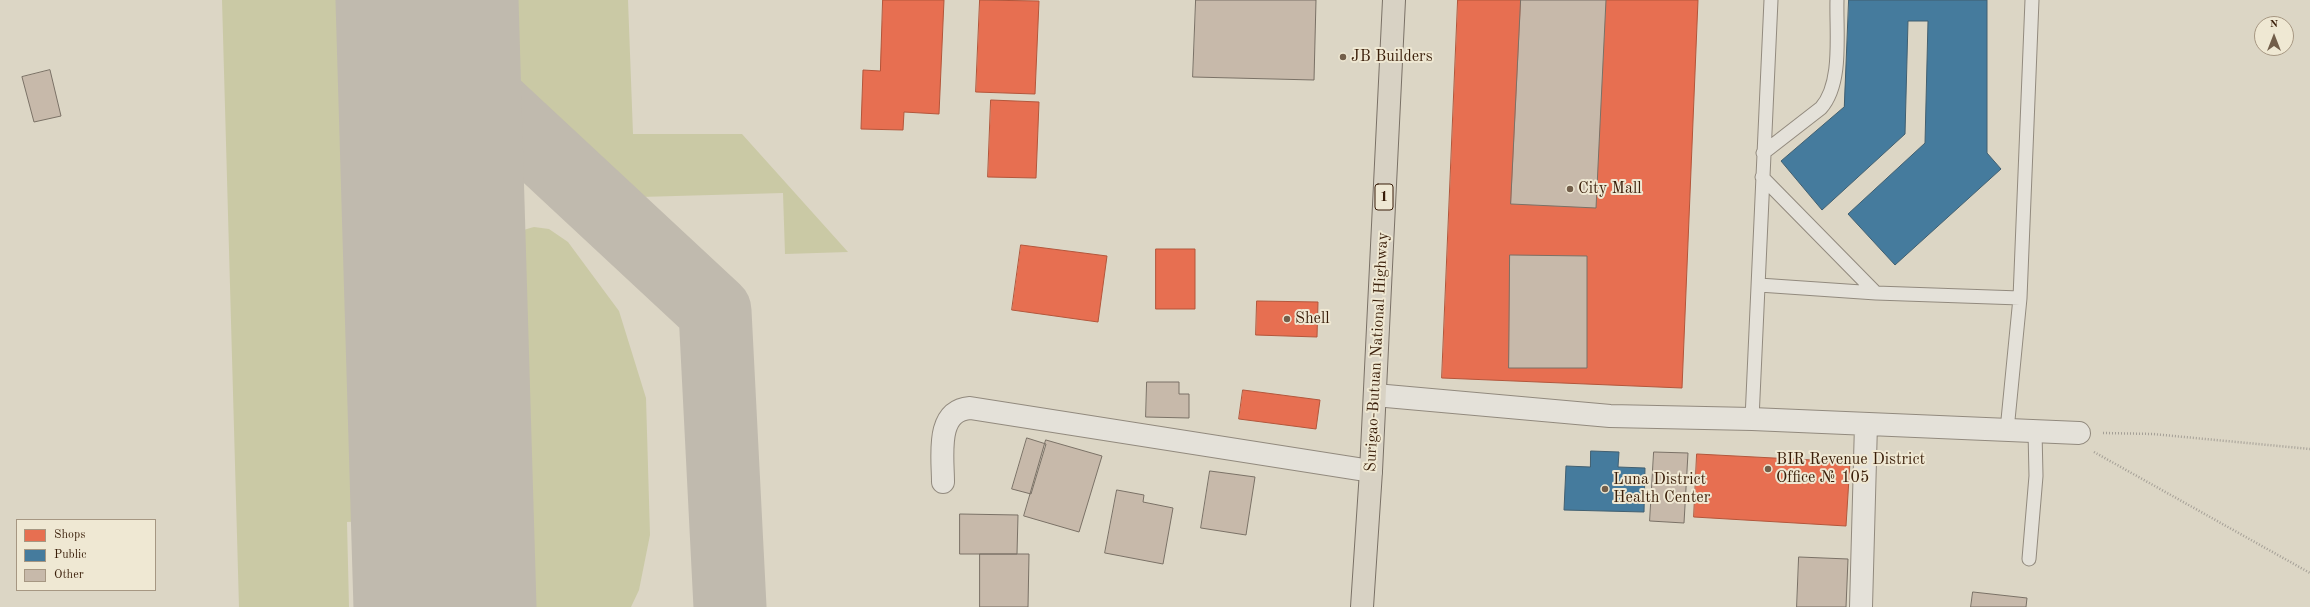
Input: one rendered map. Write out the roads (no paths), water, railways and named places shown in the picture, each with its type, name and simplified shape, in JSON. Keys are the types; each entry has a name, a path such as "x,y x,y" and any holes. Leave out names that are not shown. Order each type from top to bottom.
{"highway":[{"name":"Surigao-Butuan National Highway","path":"1362,607 1371,471 1394,0"}],"street":[{"path":"1375,395 1610,416 1752,419 2080,433"},
{"path":"943,482 944,430 948,420 957,410 970,408 1371,471"},
{"path":"1861,607 1866,424"}],"lane":[{"path":"1752,419 1771,0"},
{"path":"1763,153 1821,108 1829,100 1834,87 1836,68 1837,0"},
{"path":"2007,430 2020,298 2032,0"},
{"path":"1762,177 1876,294"},
{"path":"1759,285 1876,294 2020,298"},
{"path":"2029,559 2036,483 2035,431"}],"place":[{"name":"JB Builders","path":"1343,57"},
{"name":"City Mall","path":"1570,189"},
{"name":"Shell","path":"1287,319"},
{"name":"BIR Revenue District Office № 105","path":"1768,469"},
{"name":"Luna District Health Center","path":"1605,489"}]}
